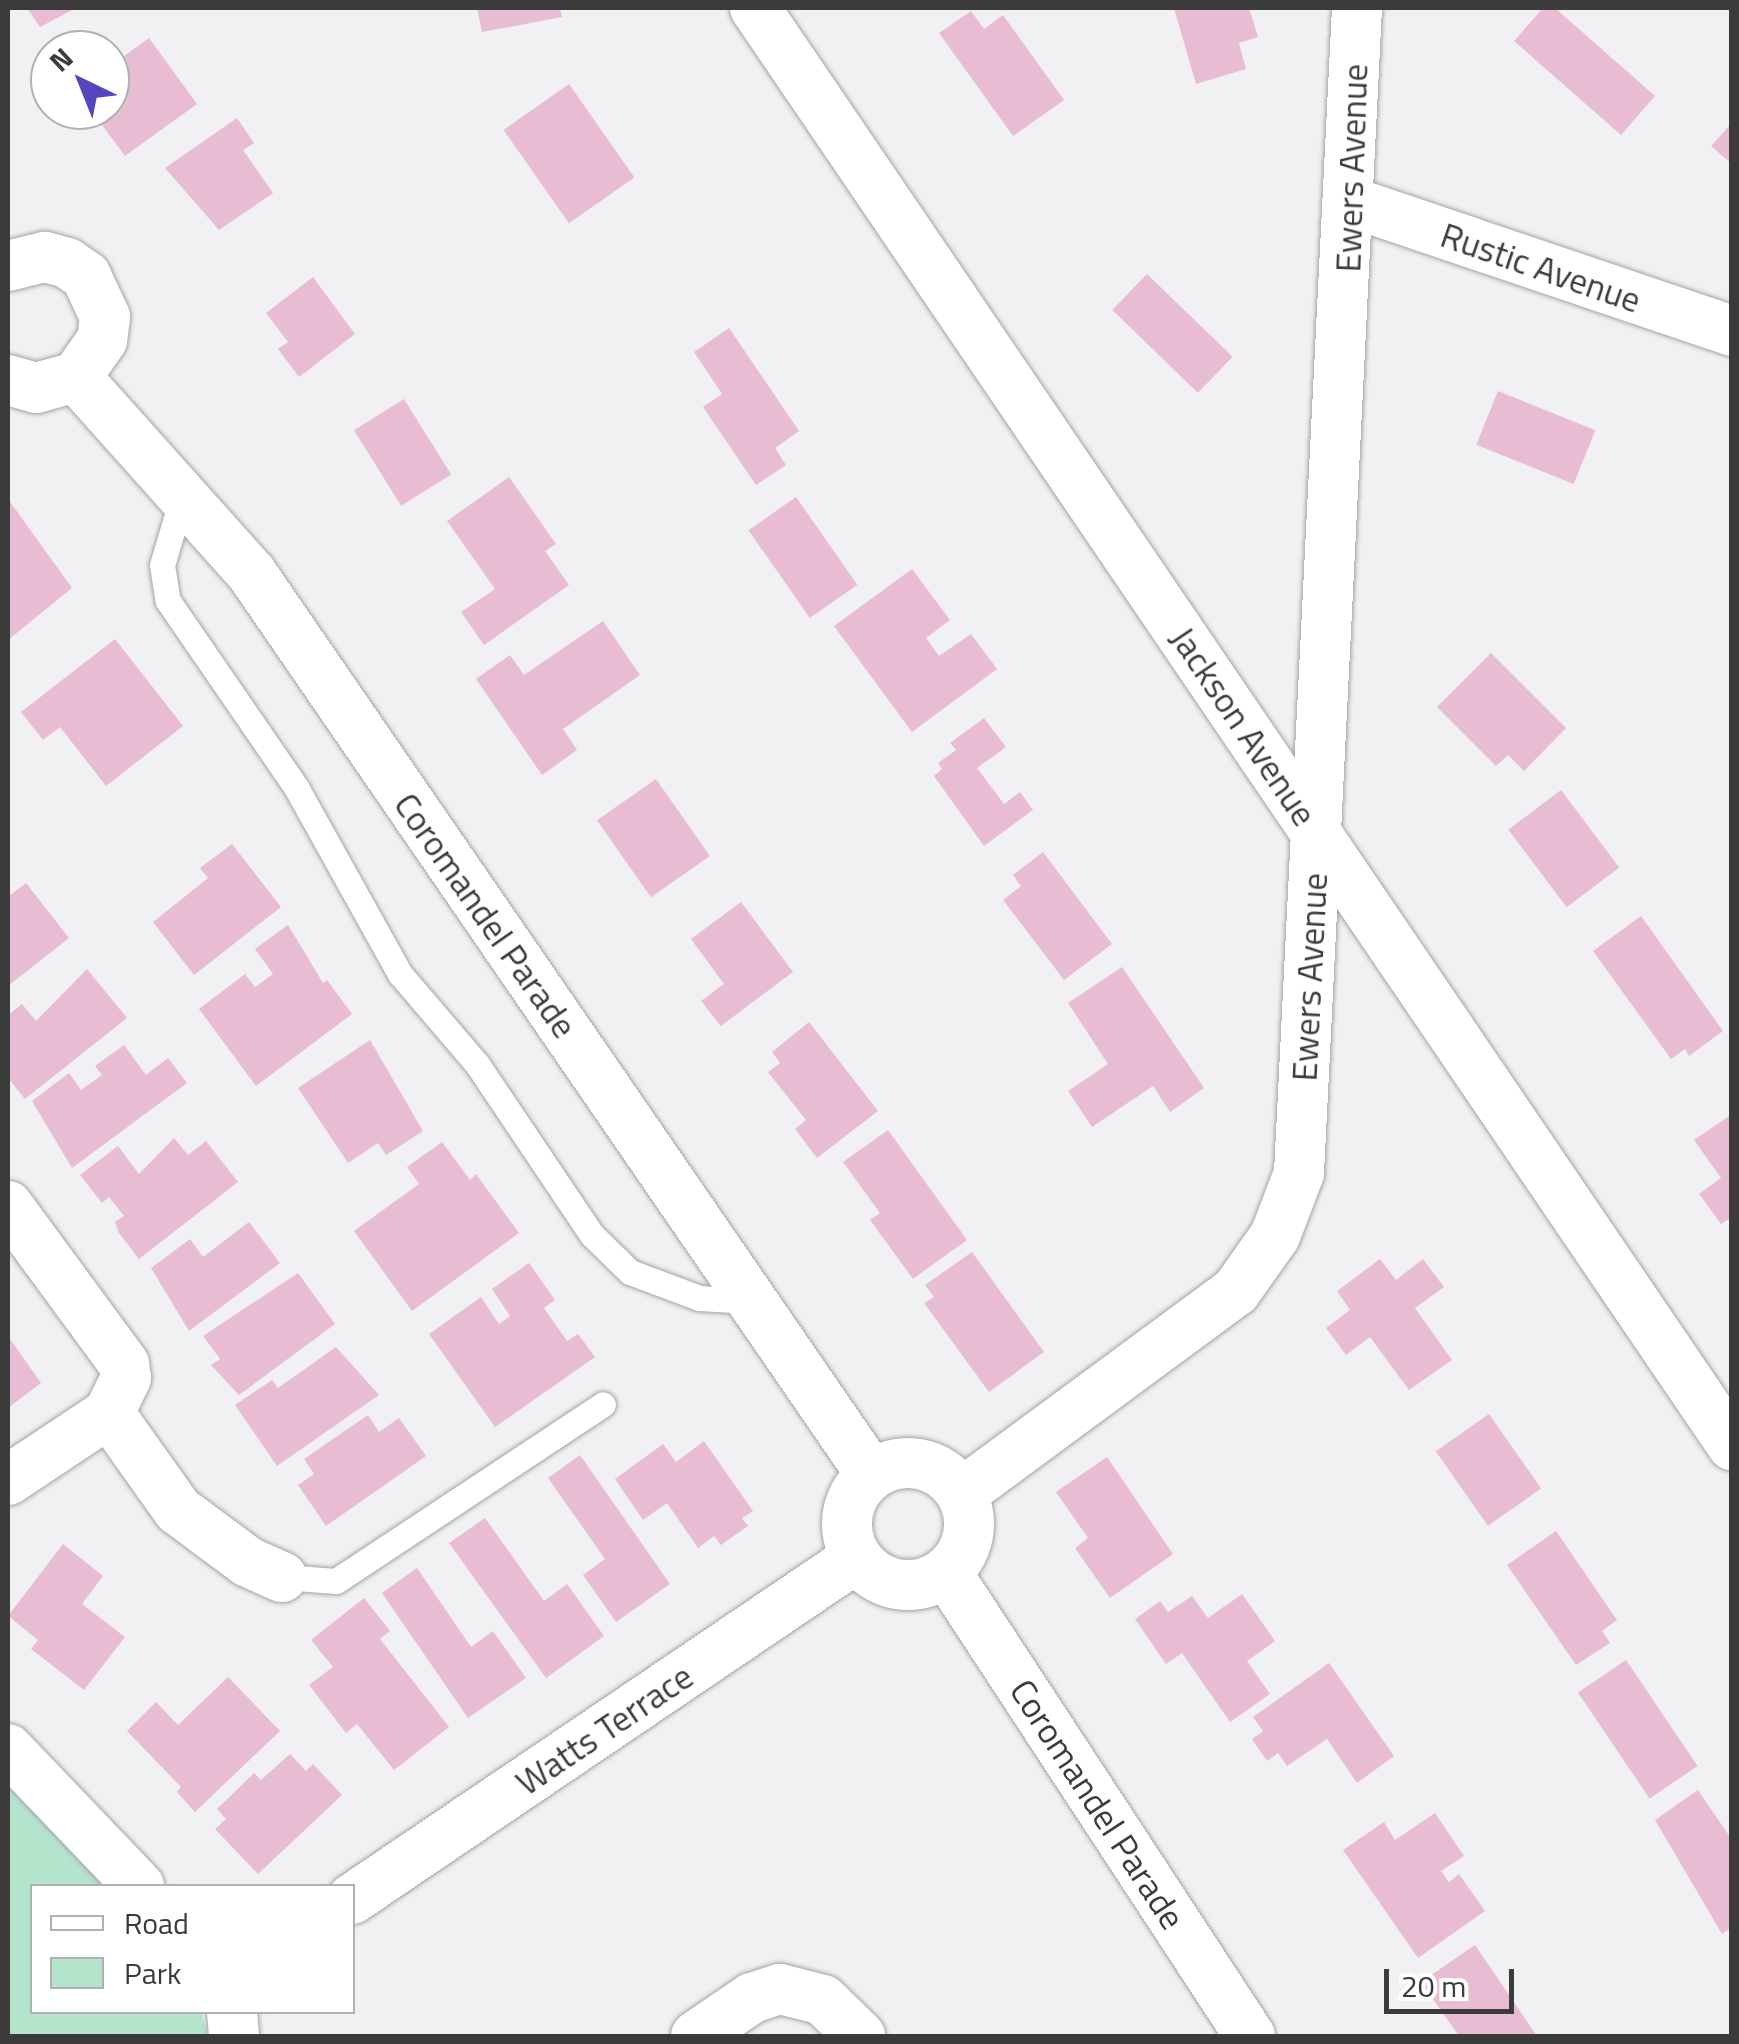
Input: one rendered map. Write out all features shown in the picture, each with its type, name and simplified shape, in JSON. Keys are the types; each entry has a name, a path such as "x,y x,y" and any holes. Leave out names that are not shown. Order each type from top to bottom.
{"street":[{"name":"Jackson Avenue","path":"755,8 1732,1445"},
{"name":"Ewers Avenue","path":"962,1493 1236,1291 1275,1236 1299,1173 1351,202 1357,8"},
{"name":"Rustic Avenue","path":"1351,202 1732,332"},
{"path":"8,266 45,257 67,263 98,295 102,340 76,377 36,388 8,380"},
{"name":"Coromandel Parade","path":"76,377 252,574 871,1474"},
{"path":"8,1206 124,1364 122,1396 109,1414 8,1480"},
{"path":"109,1414 178,1510 248,1562 282,1576"},
{"path":"910,1462 931,1466 962,1493 970,1527 946,1572 908,1586 870,1573 856,1558 846,1523 849,1504 871,1474 910,1462"},
{"name":"Watts Terrace","path":"355,1897 856,1558"},
{"name":"Coromandel Parade","path":"946,1572 1250,2036"},
{"path":"8,1749 137,1884"},
{"path":"696,2036 752,1998 780,1989 823,2000 860,2036"}],"lane":[{"path":"182,498 162,565 168,602 297,789 400,974 477,1064 592,1235 630,1272 699,1298 751,1301"},
{"path":"282,1576 336,1582 604,1404"}],"green space":[{"path":"8,1787 108,1884 30,1884 30,2014 202,2014 208,2036 8,2036"}],"building":[{"path":"27,8 76,8 40,27"},
{"path":"477,8 560,8 562,17 482,32"},
{"path":"1174,8 1249,8 1258,37 1239,43 1246,69 1196,84"},
{"path":"1543,8 1555,8 1655,96 1621,135 1514,41"},
{"path":"971,11 984,29 1003,15 1064,100 1013,136 939,33"},
{"path":"149,38 197,104 125,156 106,130 130,130 130,52"},
{"path":"569,84 634,177 569,223 503,130"},
{"path":"237,118 254,143 243,150 273,193 219,230 165,168"},
{"path":"1732,123 1732,164 1711,146"},
{"path":"1147,274 1233,357 1198,393 1112,310"},
{"path":"313,277 355,334 299,377 278,349 288,342 266,313"},
{"path":"729,328 799,431 775,448 786,465 756,485 703,407 722,394 694,352"},
{"path":"1498,391 1595,430 1574,484 1476,445"},
{"path":"404,399 451,474 401,506 354,430"},
{"path":"509,477 556,544 545,551 569,585 484,645 461,612 495,589 447,521"},
{"path":"796,497 857,585 810,618 748,530"},
{"path":"8,499 72,588 8,640"},
{"path":"912,569 950,620 926,638 939,656 971,634 997,669 912,732 834,626"},
{"path":"603,621 640,675 563,729 577,750 542,775 476,679 510,655 524,675"},
{"path":"115,639 183,726 106,786 60,727 43,740 21,712"},
{"path":"1491,653 1566,728 1524,771 1508,755 1496,766 1437,707"},
{"path":"984,718 1006,747 977,768 1004,804 1020,792 1033,810 984,846 934,776 942,769 938,763 956,750 950,743"},
{"path":"656,779 710,856 651,897 597,820"},
{"path":"1561,790 1619,867 1567,907 1508,830"},
{"path":"232,844 281,907 194,975 153,922 208,878 200,868"},
{"path":"1043,852 1112,944 1064,980 1003,900 1021,886 1013,875"},
{"path":"26,883 69,938 8,986 8,897"},
{"path":"741,902 793,972 721,1026 701,1001 724,984 691,939"},
{"path":"1641,916 1723,1031 1689,1056 1685,1049 1671,1059 1593,951"},
{"path":"288,925 323,983 327,980 352,1014 256,1086 199,1009 245,974 255,987 273,974 255,949"},
{"path":"1122,967 1204,1088 1170,1112 1153,1086 1092,1127 1068,1091 1108,1064 1068,1003"},
{"path":"87,969 127,1018 25,1099 8,1078 8,1015 22,1004 36,1021"},
{"path":"809,1022 878,1111 817,1158 795,1129 806,1120 768,1072 780,1063 772,1052"},
{"path":"370,1040 423,1131 386,1155 378,1143 348,1163 298,1088"},
{"path":"124,1045 146,1075 168,1058 187,1083 72,1168 32,1101 69,1073 81,1090 102,1075 95,1066"},
{"path":"1732,1114 1732,1217 1721,1224 1699,1194 1721,1178 1694,1140"},
{"path":"888,1130 967,1240 913,1279 870,1220 880,1213 843,1162"},
{"path":"174,1138 188,1155 206,1141 238,1182 139,1259 115,1222 124,1216 109,1197 102,1203 80,1175 118,1146 139,1174"},
{"path":"442,1142 470,1180 476,1174 519,1233 412,1311 354,1231 419,1184 407,1167"},
{"path":"249,1222 280,1263 189,1331 151,1268 190,1239 203,1257"},
{"path":"972,1252 1044,1352 989,1392 924,1303 934,1297 925,1285"},
{"path":"1380,1259 1396,1280 1423,1259 1444,1287 1415,1308 1452,1360 1409,1390 1370,1337 1346,1355 1326,1328 1350,1310 1337,1291"},
{"path":"529,1263 555,1300 544,1308 567,1341 578,1334 595,1357 495,1427 429,1334 481,1297 499,1324 510,1316 492,1289"},
{"path":"298,1273 335,1324 239,1395 211,1365 220,1359 203,1336"},
{"path":"8,1336 41,1383 8,1408"},
{"path":"336,1347 379,1395 277,1466 235,1405 272,1380 278,1388"},
{"path":"1489,1414 1541,1489 1488,1526 1436,1451"},
{"path":"368,1415 379,1432 399,1418 426,1456 326,1526 298,1485 314,1474 304,1459"},
{"path":"704,1441 753,1511 742,1518 748,1526 721,1545 714,1536 698,1548 667,1503 643,1520 615,1479 663,1444 676,1462"},
{"path":"580,1455 670,1584 616,1622 583,1575 605,1559 548,1478"},
{"path":"1107,1457 1173,1554 1110,1598 1075,1548 1088,1538 1056,1492"},
{"path":"485,1518 544,1601 567,1584 604,1636 546,1678 449,1543"},
{"path":"1556,1531 1617,1620 1602,1631 1610,1643 1576,1665 1507,1565"},
{"path":"63,1544 103,1576 82,1604 125,1637 84,1690 31,1649 38,1640 8,1616"},
{"path":"417,1568 471,1647 493,1631 526,1678 468,1718 382,1593"},
{"path":"1242,1594 1275,1641 1247,1661 1270,1694 1230,1722 1182,1653 1166,1664 1135,1619 1160,1601 1168,1612 1192,1596 1208,1618"},
{"path":"364,1598 390,1631 380,1639 449,1727 394,1770 357,1724 346,1733 309,1685 333,1667 311,1640"},
{"path":"1626,1660 1698,1766 1649,1799 1578,1692"},
{"path":"1329,1663 1394,1756 1357,1783 1327,1739 1287,1766 1278,1753 1267,1761 1252,1739 1263,1731 1253,1717"},
{"path":"228,1677 280,1731 195,1812 177,1792 181,1787 127,1731 156,1702 178,1725"},
{"path":"290,1754 306,1771 313,1764 342,1795 258,1874 215,1829 226,1819 217,1809 254,1773 261,1780"},
{"path":"1698,1790 1732,1840 1732,1927 1722,1934 1655,1820"},
{"path":"1435,1813 1464,1856 1441,1871 1449,1882 1459,1874 1485,1911 1418,1958 1343,1850 1384,1822 1395,1840"},
{"path":"1475,1945 1537,2036 1459,2036 1421,1982"}]}
